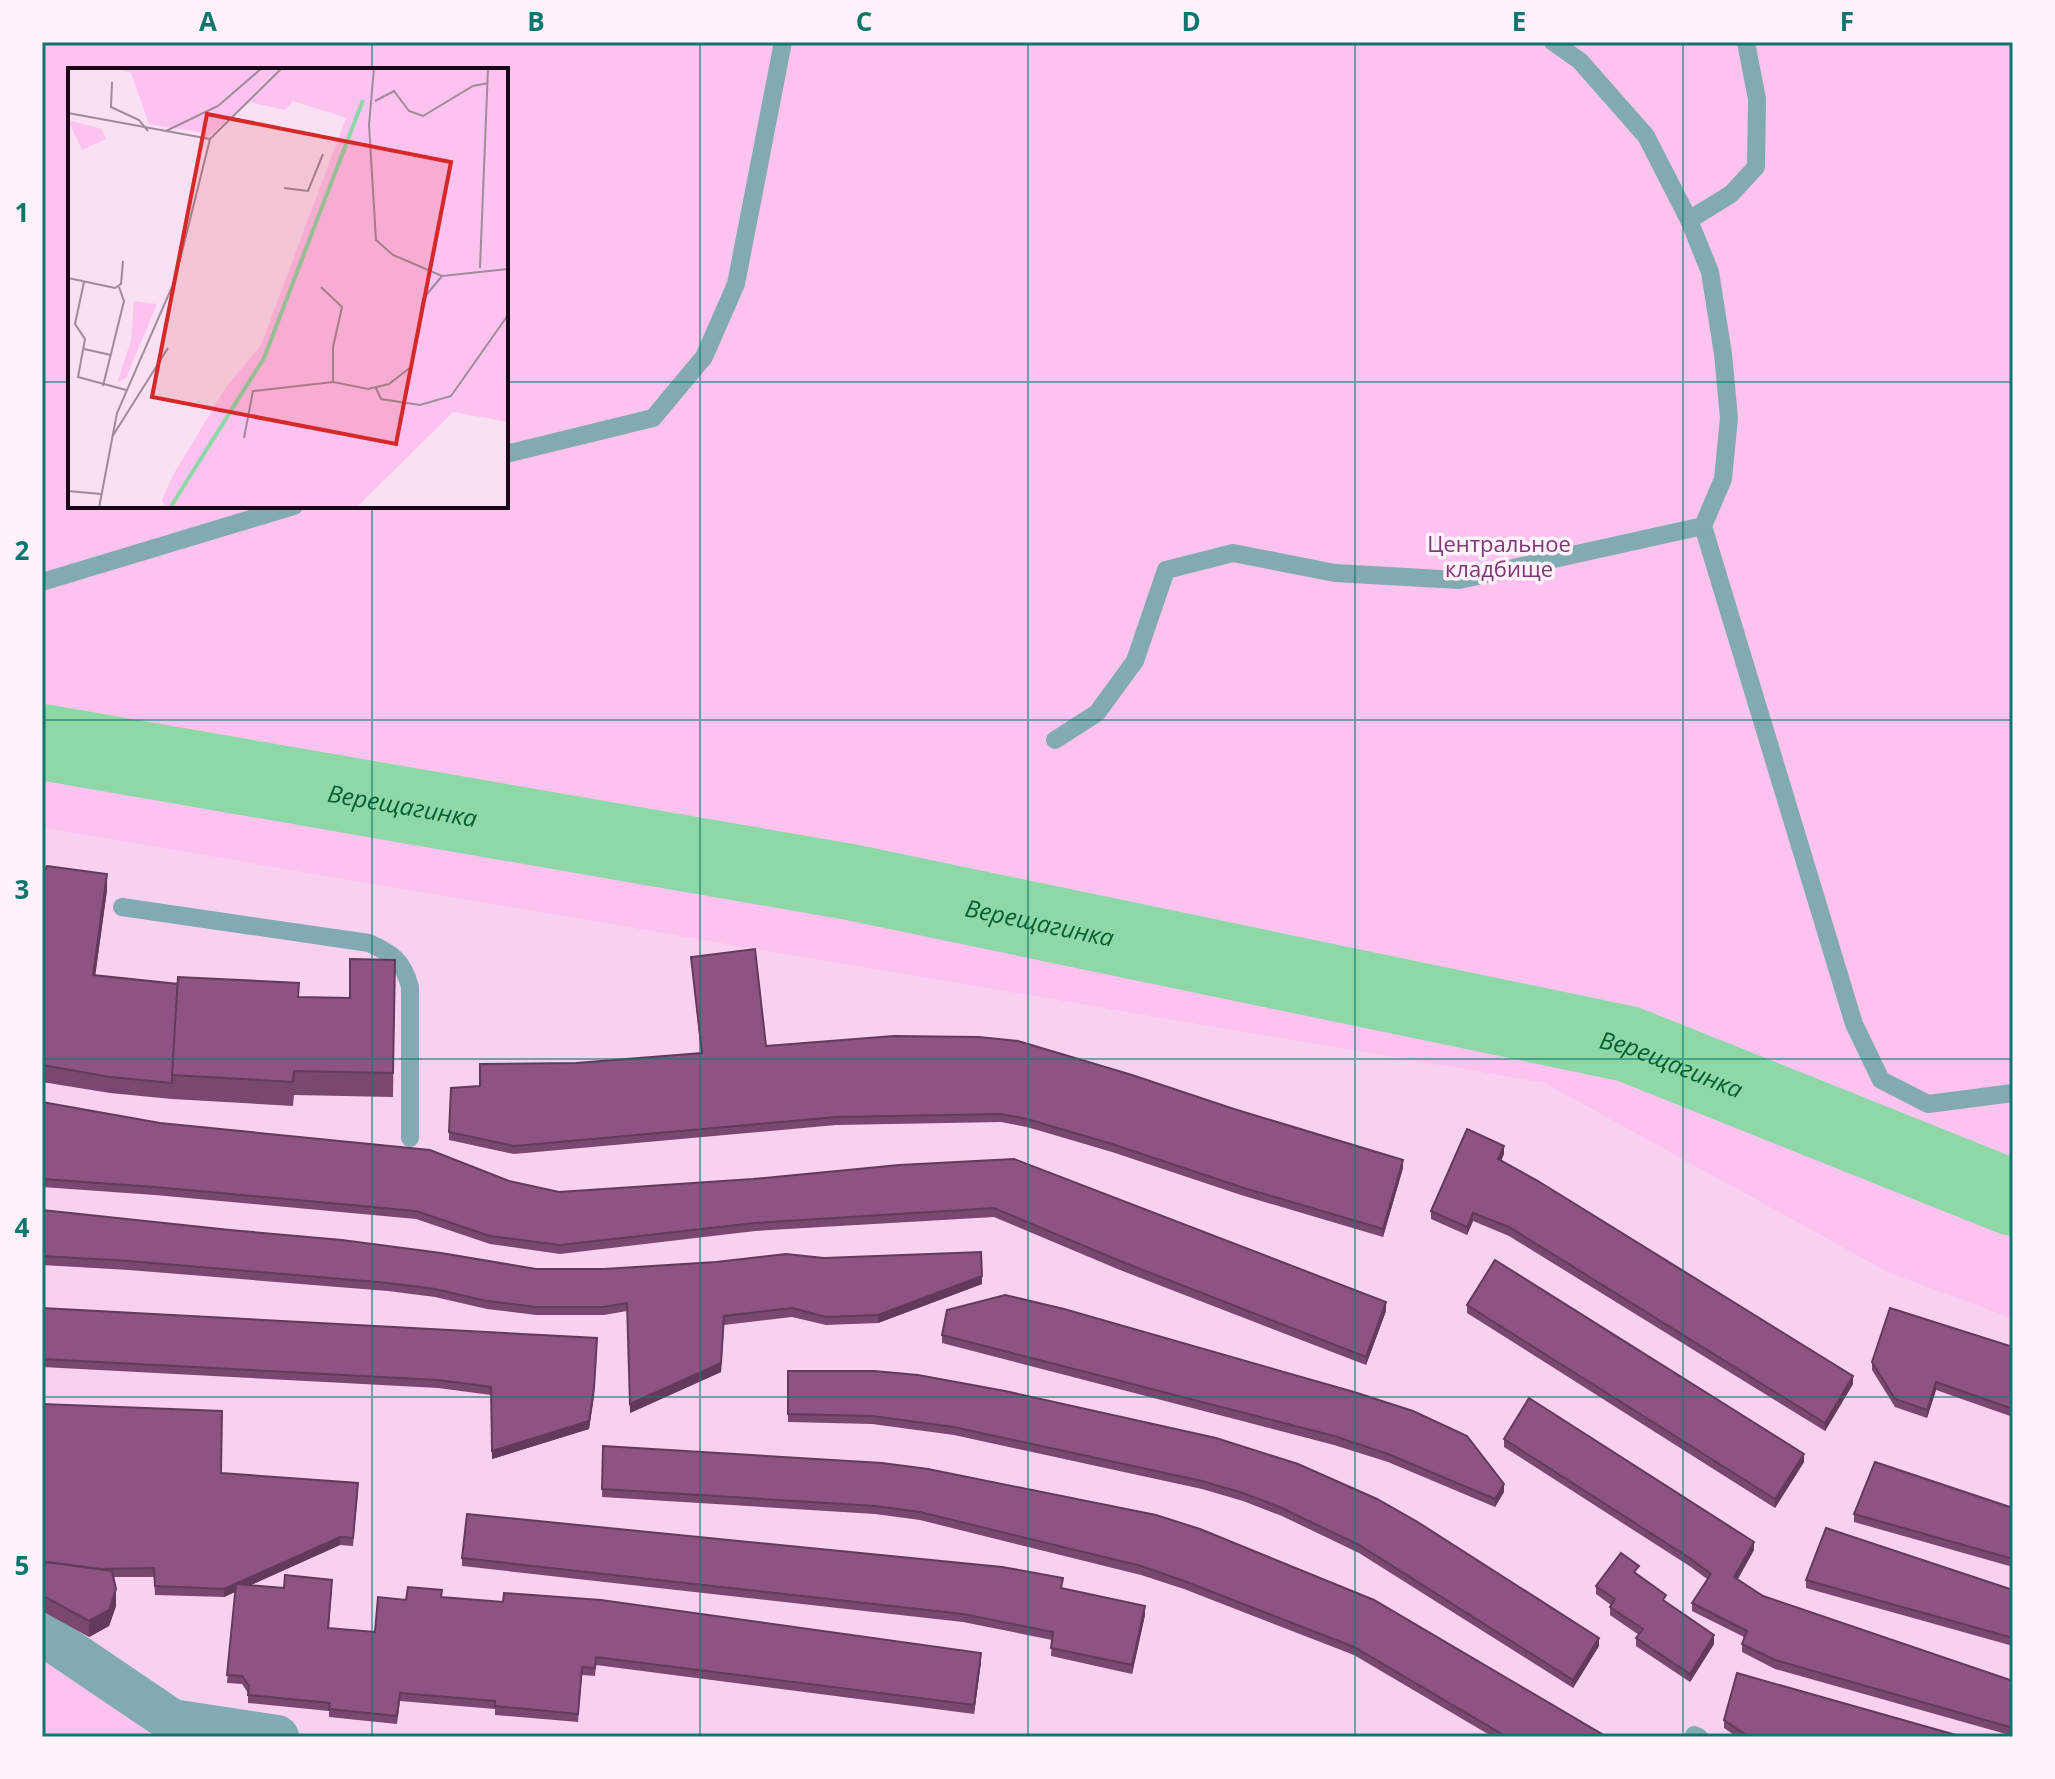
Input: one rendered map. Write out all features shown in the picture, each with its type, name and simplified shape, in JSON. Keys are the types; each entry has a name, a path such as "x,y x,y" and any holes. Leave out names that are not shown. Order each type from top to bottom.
{"street":[{"path":"42,1633 172,1729 277,1737"}],"lane":[{"path":"508,454 653,418 704,357 736,284 783,42"},
{"path":"1553,42 1580,61 1646,136 1689,220 1710,272 1729,418 1723,479 1703,526 1854,1024 1881,1080 1928,1104 2013,1093"},
{"path":"1689,220 1731,194 1756,167 1757,99 1746,42"},
{"path":"42,582 287,508"},
{"path":"1055,740 1097,713 1135,661 1166,570 1233,553 1335,573 1459,580 1703,526"},
{"path":"122,907 369,943 400,962 410,987 410,1138"}],"shaded area":[{"path":"42,828 1544,1083 1889,1273 2013,1319 2013,1737 157,1737 42,1645"}],"green space":[{"name":"Центральное кладбище","path":"42,42 2013,42 2013,1319 1889,1273 1544,1083 42,828"},
{"path":"42,1645 157,1737 42,1737"}],"building":[{"path":"47,866 107,874 93,975 178,984 172,1083 110,1077 42,1065 42,876"},
{"path":"755,949 766,1046 894,1036 979,1037 1018,1041 1403,1160 1383,1229 1241,1187 1112,1144 1001,1114 836,1117 514,1146 449,1132 451,1088 480,1086 480,1064 576,1063 702,1053 691,957"},
{"path":"350,959 395,960 393,1073 294,1071 293,1082 172,1075 178,977 299,983 298,997 350,998"},
{"path":"42,1102 160,1123 430,1150 509,1181 559,1192 1014,1159 1386,1302 1366,1357 994,1208 755,1223 560,1245 490,1236 416,1211 42,1179"},
{"path":"1467,1129 1504,1146 1498,1159 1853,1376 1825,1423 1509,1227 1473,1213 1467,1227 1431,1211"},
{"path":"42,1210 342,1240 536,1269 604,1269 786,1254 824,1258 981,1252 982,1276 878,1315 826,1317 792,1308 724,1316 721,1363 630,1404 627,1303 604,1307 536,1307 388,1283 42,1256"},
{"path":"1495,1260 1804,1454 1775,1499 1467,1305"},
{"path":"1005,1295 1064,1309 1413,1411 1467,1436 1504,1484 1495,1499 1388,1454 1334,1436 942,1335 947,1310"},
{"path":"42,1308 597,1338 589,1421 492,1451 491,1387 438,1380 42,1359"},
{"path":"1890,1308 2013,1347 2013,1409 1936,1382 1927,1410 1895,1399 1872,1362"},
{"path":"788,1371 874,1371 918,1375 1216,1438 1298,1464 1377,1499 1416,1521 1599,1638 1573,1680 1359,1545 1282,1508 1202,1481 954,1427 872,1416 788,1414"},
{"path":"1529,1398 1754,1542 1734,1577 1763,1596 2013,1681 2013,1728 1775,1660 1742,1644 1747,1631 1692,1603 1711,1574 1504,1439"},
{"path":"42,1404 222,1411 221,1473 358,1483 353,1538 340,1537 224,1589 155,1586 154,1568 100,1569 46,1562 42,1570"},
{"path":"603,1446 882,1463 928,1469 1156,1515 1200,1529 1374,1600 1607,1737 1507,1737 1354,1647 1141,1566 920,1512 875,1506 602,1489"},
{"path":"1875,1462 2013,1508 2013,1559 1854,1514"},
{"path":"467,1514 1002,1567 1063,1578 1061,1588 1145,1606 1132,1665 1051,1648 1053,1632 963,1614 462,1558"},
{"path":"1826,1528 2013,1590 2013,1638 1806,1580"},
{"path":"1621,1553 1639,1566 1634,1572 1666,1595 1663,1600 1714,1635 1690,1674 1636,1638 1643,1629 1610,1607 1615,1599 1596,1586"},
{"path":"46,1562 112,1571 116,1589 109,1610 89,1621 44,1596 42,1570"},
{"path":"285,1575 332,1580 328,1628 375,1632 378,1597 406,1600 408,1587 442,1590 441,1597 503,1602 504,1593 601,1600 981,1653 974,1705 596,1657 595,1668 582,1667 578,1714 495,1706 495,1701 400,1693 397,1716 329,1709 330,1703 248,1695 249,1686 242,1676 227,1675 236,1584 284,1588"},
{"path":"1737,1673 1963,1737 1749,1737 1724,1720"}],"waterway":[{"name":"Верещагинка","path":"42,742 850,882 1628,1044 2013,1198"}]}
